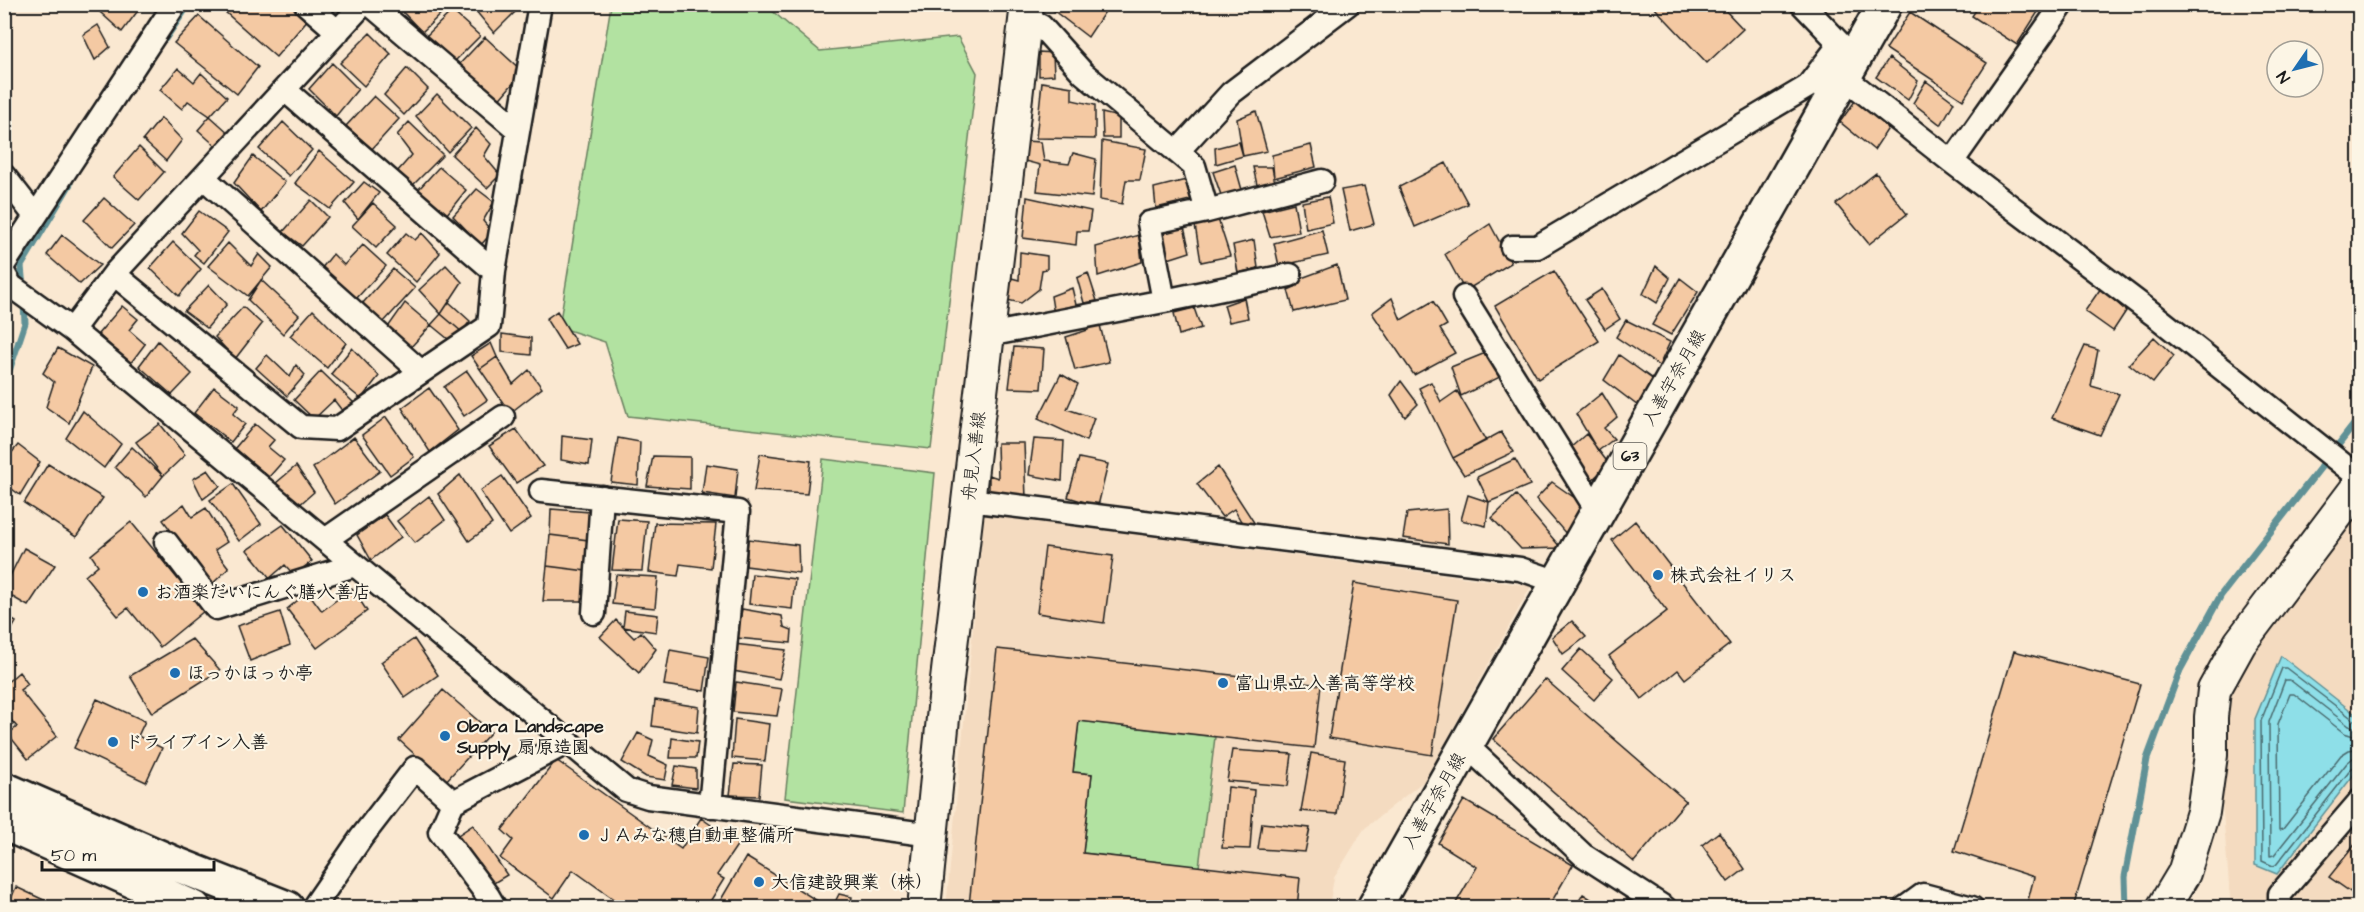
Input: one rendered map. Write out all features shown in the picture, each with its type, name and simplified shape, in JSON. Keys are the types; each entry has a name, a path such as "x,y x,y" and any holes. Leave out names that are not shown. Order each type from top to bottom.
{"main road":[{"name":"入善宇奈月線","path":"1374,908 1598,512 1846,60 1885,4"},
{"name":"舟見入善線","path":"924,908 946,688 1026,11"},
{"path":"2163,908 2184,873 2203,812 2211,754 2214,690 2240,643 2360,484"},
{"path":"4,789 173,863 287,908"},
{"path":"4,823 194,908"}],"street":[{"path":"4,264 175,4"},
{"path":"306,4 338,32"},
{"path":"72,330 114,274 363,4"},
{"path":"370,4 518,130"},
{"path":"114,274 301,427 337,429 489,326 494,271 540,4"},
{"path":"1177,152 1231,93 1348,4"},
{"path":"1802,4 1846,60 1952,162 2153,314 2360,478"},
{"path":"1952,162 2063,4"},
{"path":"1026,11 1083,73 1194,166 1207,211"},
{"path":"1512,247 1537,247 1807,87 1846,60"},
{"path":"285,90 494,271"},
{"path":"4,176 35,216"},
{"path":"204,178 420,371"},
{"path":"1164,301 1149,223 1207,211 1322,181"},
{"path":"4,274 11,286 72,330 626,790 648,797 932,835"},
{"path":"988,335 1290,275"},
{"path":"1464,297 1598,512"},
{"path":"326,540 503,417"},
{"path":"541,491 738,512 710,806"},
{"path":"594,613 602,497"},
{"path":"969,500 1520,569 1558,582"},
{"path":"166,542 216,608 355,565"},
{"path":"495,908 440,832 453,802 568,742"},
{"path":"1466,745 1583,855 1665,908"},
{"path":"313,908 361,838 415,768 453,802"},
{"path":"2280,908 2280,894 2352,825 2360,801"},
{"path":"155,908 173,863"},
{"path":"1905,908 1923,895 1972,908"}],"shaded area":[{"path":"2359,509 2359,907 2231,908 2221,788 2223,742 2234,683 2260,637"},
{"name":"富山県立入善高等学校","path":"984,515 1531,586 1425,780 1364,829 1334,878 1329,907 946,908"}],"green space":[{"path":"611,5 765,5 820,51 958,37 977,73 931,449 628,416 605,342 559,327"},
{"path":"823,459 935,473 903,813 785,798"},
{"path":"1079,721 1215,737 1199,867 1083,853 1092,774 1073,772"}],"water":[{"path":"2281,656 2359,717 2359,768 2277,874 2255,865 2255,719"}],"building":[{"path":"91,4 143,4 122,32"},
{"path":"216,4 294,4 309,18 276,57"},
{"path":"395,4 451,4 422,32"},
{"path":"470,4 520,4 521,6 494,33"},
{"path":"1045,4 1110,4 1088,37"},
{"path":"1651,4 1713,4 1719,11 1724,9 1743,29 1707,63"},
{"path":"1980,4 2043,4 2017,45 1972,16"},
{"path":"452,11 480,36 452,64 426,36"},
{"path":"1910,12 1987,63 1963,100 1886,49"},
{"path":"199,16 258,67 237,94 174,43"},
{"path":"98,25 110,47 95,60 83,35"},
{"path":"370,33 391,54 364,86 340,63"},
{"path":"485,37 523,72 496,103 456,68"},
{"path":"1039,52 1053,53 1054,75 1039,76"},
{"path":"1889,58 1918,81 1908,100 1876,77"},
{"path":"332,63 358,89 336,116 309,89"},
{"path":"178,68 194,82 201,73 227,97 210,116 188,101 182,109 160,90"},
{"path":"407,68 428,89 404,115 384,95"},
{"path":"1926,81 1954,102 1941,125 1913,103"},
{"path":"1042,82 1072,87 1072,100 1095,105 1095,139 1036,138"},
{"path":"437,94 471,128 448,152 416,116"},
{"path":"374,96 399,119 372,149 346,126"},
{"path":"1855,101 1889,127 1874,150 1840,122"},
{"path":"1256,111 1267,151 1243,156 1237,119"},
{"path":"1102,113 1119,117 1119,138 1103,138"},
{"path":"210,116 230,134 219,149 198,130"},
{"path":"161,118 182,140 166,161 143,140"},
{"path":"283,122 312,150 289,176 259,149"},
{"path":"409,122 443,155 412,186 397,172 412,155 397,135"},
{"path":"476,128 491,144 484,156 500,175 487,188 452,155"},
{"path":"1024,141 1041,142 1044,161 1069,164 1073,153 1096,159 1092,197 1037,191 1040,165 1021,160"},
{"path":"1102,141 1146,149 1140,180 1126,180 1122,204 1100,200"},
{"path":"1239,142 1243,156 1216,164 1215,148"},
{"path":"1311,145 1316,167 1274,178 1272,155"},
{"path":"139,147 164,172 139,200 113,177"},
{"path":"319,151 354,182 330,209 295,183"},
{"path":"253,156 285,182 261,212 234,183"},
{"path":"1446,163 1468,204 1415,227 1399,187"},
{"path":"1235,165 1242,190 1221,195 1213,172"},
{"path":"439,167 466,190 447,214 418,190"},
{"path":"1253,167 1272,167 1275,182 1257,185"},
{"path":"1876,173 1907,214 1869,244 1836,204"},
{"path":"1190,179 1194,199 1156,208 1154,188"},
{"path":"364,182 379,193 358,219 345,203"},
{"path":"1364,186 1374,224 1350,231 1341,190"},
{"path":"477,189 494,202 483,221 492,232 481,245 453,216"},
{"path":"1027,197 1091,211 1088,231 1077,231 1076,245 1023,238"},
{"path":"1328,197 1333,223 1306,229 1302,202"},
{"path":"104,198 134,225 112,248 84,220"},
{"path":"311,200 328,217 302,246 283,232"},
{"path":"373,203 397,225 376,248 352,226"},
{"path":"1294,203 1299,232 1270,237 1262,211"},
{"path":"199,211 228,232 204,263 194,255 198,250 182,233"},
{"path":"1218,219 1230,256 1201,262 1195,225"},
{"path":"1490,224 1511,263 1465,291 1445,254"},
{"path":"1184,227 1190,252 1165,260 1159,235"},
{"path":"1322,230 1328,255 1279,266 1274,243"},
{"path":"406,233 415,240 422,233 440,253 416,282 387,255"},
{"path":"62,235 100,265 80,284 47,255"},
{"path":"1139,235 1142,262 1098,276 1096,247"},
{"path":"1254,240 1258,268 1238,273 1233,245"},
{"path":"173,242 201,269 179,296 150,268"},
{"path":"228,243 251,266 259,254 272,267 248,296 208,266"},
{"path":"363,245 386,266 356,299 321,269 333,254 344,265"},
{"path":"1020,252 1047,256 1047,269 1042,270 1039,289 1021,303 1007,300 1008,277 1019,280"},
{"path":"446,265 462,282 441,314 419,290"},
{"path":"1337,265 1345,300 1294,312 1288,290 1297,286 1296,280"},
{"path":"1656,266 1670,278 1657,303 1643,294"},
{"path":"393,269 415,288 382,324 362,304"},
{"path":"1554,271 1599,341 1538,379 1495,306"},
{"path":"1088,273 1097,301 1084,303 1077,278"},
{"path":"1680,278 1698,292 1671,335 1652,325"},
{"path":"261,280 299,315 283,334 248,300"},
{"path":"209,285 227,304 207,328 184,311"},
{"path":"1072,288 1077,309 1054,315 1051,296"},
{"path":"2101,288 2126,311 2113,331 2085,311"},
{"path":"1602,289 1620,319 1605,329 1585,300"},
{"path":"1244,298 1248,318 1229,322 1224,305"},
{"path":"1392,298 1401,320 1433,301 1447,325 1440,329 1455,353 1414,375 1372,313"},
{"path":"449,302 470,321 462,332 441,314"},
{"path":"405,303 431,325 410,348 386,330"},
{"path":"122,306 138,319 129,330 145,344 130,364 98,334"},
{"path":"243,307 262,324 235,359 215,337"},
{"path":"1194,308 1201,328 1179,335 1174,313"},
{"path":"313,310 346,343 327,368 290,336"},
{"path":"557,311 577,344 565,349 546,319"},
{"path":"441,314 462,332 453,343 431,325"},
{"path":"1626,320 1670,342 1659,366 1616,337"},
{"path":"1099,321 1109,362 1075,370 1066,337 1088,330 1088,323"},
{"path":"502,334 531,338 531,355 502,352"},
{"path":"2154,337 2174,356 2153,383 2129,364"},
{"path":"158,341 192,374 172,395 139,366"},
{"path":"491,343 497,357 480,369 471,356"},
{"path":"2085,346 2098,350 2091,386 2119,394 2100,435 2052,418"},
{"path":"1014,347 1044,349 1041,389 1009,388"},
{"path":"58,348 92,367 69,423 46,407 54,382 43,373"},
{"path":"352,348 379,376 361,399 331,374"},
{"path":"1488,352 1500,377 1461,396 1451,367"},
{"path":"267,355 290,377 296,365 305,375 287,396 256,368"},
{"path":"1619,355 1655,381 1638,406 1604,380"},
{"path":"497,357 513,384 529,370 542,388 510,413 480,369"},
{"path":"321,371 354,403 344,413 334,400 314,419 294,400"},
{"path":"467,371 487,400 464,416 444,387"},
{"path":"1061,374 1078,384 1067,409 1094,418 1086,441 1038,419"},
{"path":"1401,381 1418,404 1405,417 1391,395"},
{"path":"1431,382 1441,402 1457,391 1486,441 1453,458 1419,388"},
{"path":"214,387 239,406 233,414 245,424 231,442 194,413"},
{"path":"429,388 458,430 430,452 402,408"},
{"path":"1602,393 1617,417 1604,428 1614,439 1598,451 1576,414"},
{"path":"83,411 121,444 104,468 66,438"},
{"path":"386,417 414,457 390,475 362,435"},
{"path":"160,424 185,455 163,476 136,442"},
{"path":"255,424 274,440 268,447 284,460 269,477 235,448"},
{"path":"516,429 543,466 516,483 489,446"},
{"path":"1501,432 1514,452 1464,475 1453,458"},
{"path":"1586,434 1609,464 1591,481 1569,449"},
{"path":"562,436 592,440 589,465 561,460"},
{"path":"354,437 380,471 335,504 313,468"},
{"path":"618,438 640,442 638,485 611,482"},
{"path":"1034,439 1064,441 1062,481 1029,475"},
{"path":"997,443 1024,443 1026,499 989,495 989,475 998,478"},
{"path":"18,445 40,462 20,495 4,483 4,462"},
{"path":"132,447 163,476 146,497 115,467"},
{"path":"760,454 811,461 807,494 754,491"},
{"path":"653,456 690,457 690,489 647,486"},
{"path":"1079,458 1108,464 1098,506 1068,497"},
{"path":"1515,459 1530,485 1489,502 1477,477"},
{"path":"48,464 103,498 76,537 24,503"},
{"path":"706,464 738,469 735,498 702,493"},
{"path":"296,466 314,492 298,506 276,483"},
{"path":"1218,467 1255,524 1246,530 1234,509 1222,517 1197,484"},
{"path":"208,470 220,486 203,499 193,479"},
{"path":"460,475 492,524 469,541 438,494"},
{"path":"502,476 531,518 509,534 480,491"},
{"path":"1552,482 1582,503 1567,535 1536,499"},
{"path":"233,484 261,524 239,541 210,500"},
{"path":"1468,495 1489,502 1486,526 1461,520"},
{"path":"1516,495 1561,548 1521,549 1492,518"},
{"path":"429,496 445,520 415,543 397,521"},
{"path":"184,504 192,517 206,508 227,542 215,550 229,568 211,585 163,520"},
{"path":"551,509 590,512 588,540 550,535"},
{"path":"1447,509 1448,544 1403,538 1407,513"},
{"path":"385,515 401,537 371,560 357,535"},
{"path":"618,519 647,521 642,571 612,570"},
{"name":"株式会社イリス","path":"1635,521 1730,644 1685,679 1678,670 1642,699 1609,656 1667,611 1612,540"},
{"name":"お酒楽だいにんぐ膳入善店","path":"131,522 204,611 160,647 128,608 118,616 85,576 98,565 91,555"},
{"path":"655,523 716,524 711,568 680,564 678,576 649,572"},
{"path":"283,525 312,561 294,575 285,565 270,578 247,550"},
{"path":"550,535 588,540 586,571 547,566"},
{"path":"748,539 798,545 799,573 746,566"},
{"path":"1045,547 1113,556 1104,623 1037,613"},
{"path":"24,548 55,565 28,606 4,592"},
{"path":"547,566 586,571 585,601 543,601"},
{"path":"752,574 795,579 792,609 749,604"},
{"path":"616,575 658,577 655,608 612,604"},
{"path":"1354,583 1457,600 1432,755 1329,738"},
{"path":"352,588 367,611 317,648 287,609 308,592 322,611"},
{"path":"742,609 782,616 784,627 792,630 791,643 737,638"},
{"path":"625,611 658,615 656,632 623,627"},
{"path":"280,612 290,645 250,661 237,626"},
{"path":"4,615 16,622 4,643"},
{"path":"616,620 634,638 641,632 656,649 639,673 600,637"},
{"path":"1572,621 1586,637 1563,654 1552,637"},
{"name":"ほっかほっか亭","path":"192,639 220,670 152,713 130,676"},
{"path":"414,639 438,675 405,698 381,662"},
{"path":"734,644 786,650 779,679 733,671"},
{"path":"997,649 1321,685 1314,748 1079,721 1073,772 1092,774 1083,853 1300,878 1297,908 989,908 969,905"},
{"path":"1581,649 1613,678 1594,700 1562,671"},
{"path":"670,650 709,657 704,691 664,685"},
{"path":"2014,651 2140,684 2073,908 2026,908 2034,877 1954,851"},
{"path":"19,672 28,684 20,690 57,736 28,759 8,734 17,727 4,712 4,685"},
{"path":"1545,679 1686,801 1634,862 1493,739"},
{"path":"736,682 782,689 777,716 733,712"},
{"name":"Obara Landscape Supply 扇原造園","path":"443,690 491,732 445,782 399,740"},
{"name":"ドライブイン入善","path":"97,699 145,721 138,736 162,748 146,782 74,748"},
{"path":"655,700 699,707 697,733 652,726"},
{"path":"735,719 769,724 765,761 732,758"},
{"path":"638,733 653,740 649,756 668,765 665,780 646,777 622,762"},
{"path":"672,738 698,742 696,758 670,758"},
{"path":"1232,750 1292,754 1288,786 1227,781"},
{"path":"1311,753 1345,759 1337,814 1301,811"},
{"name":"ＪＡみな穂自動車整備所","path":"556,760 681,849 701,818 738,844 717,875 724,879 706,908 626,908 573,870 554,898 500,858 513,840 502,830"},
{"path":"734,764 762,765 759,796 730,795"},
{"path":"676,766 696,769 696,788 672,785"},
{"path":"1228,787 1254,790 1250,849 1222,848"},
{"path":"1464,800 1573,865 1548,908 1453,908 1477,867 1438,843"},
{"path":"1262,823 1310,828 1305,852 1258,849"},
{"path":"473,825 507,875 487,887 455,837"},
{"path":"1719,832 1745,869 1728,882 1702,845"},
{"path":"2357,842 2360,844 2360,883 2352,893 2329,877"},
{"name":"大信建設興業（株）","path":"746,857 829,908 716,908"},
{"path":"16,887 61,908 7,908"},
{"path":"839,894 852,897 850,908 832,908"},
{"path":"1583,894 1605,908 1575,908"},
{"path":"1627,900 1639,908 1623,908"}],"waterway":[{"path":"165,39 189,4"},
{"path":"23,288 21,266 70,184"},
{"path":"4,386 25,323 24,303"},
{"path":"2126,908 2125,877 2147,759 2180,670 2221,595 2360,417"}],"place":[{"name":"株式会社イリス","path":"1658,575"},
{"name":"お酒楽だいにんぐ膳入善店","path":"143,592"},
{"name":"ほっかほっか亭","path":"175,673"},
{"name":"富山県立入善高等学校","path":"1223,683"},
{"name":"Obara Landscape Supply 扇原造園","path":"445,736"},
{"name":"ドライブイン入善","path":"113,742"},
{"name":"ＪＡみな穂自動車整備所","path":"584,835"},
{"name":"大信建設興業（株）","path":"759,882"}]}
